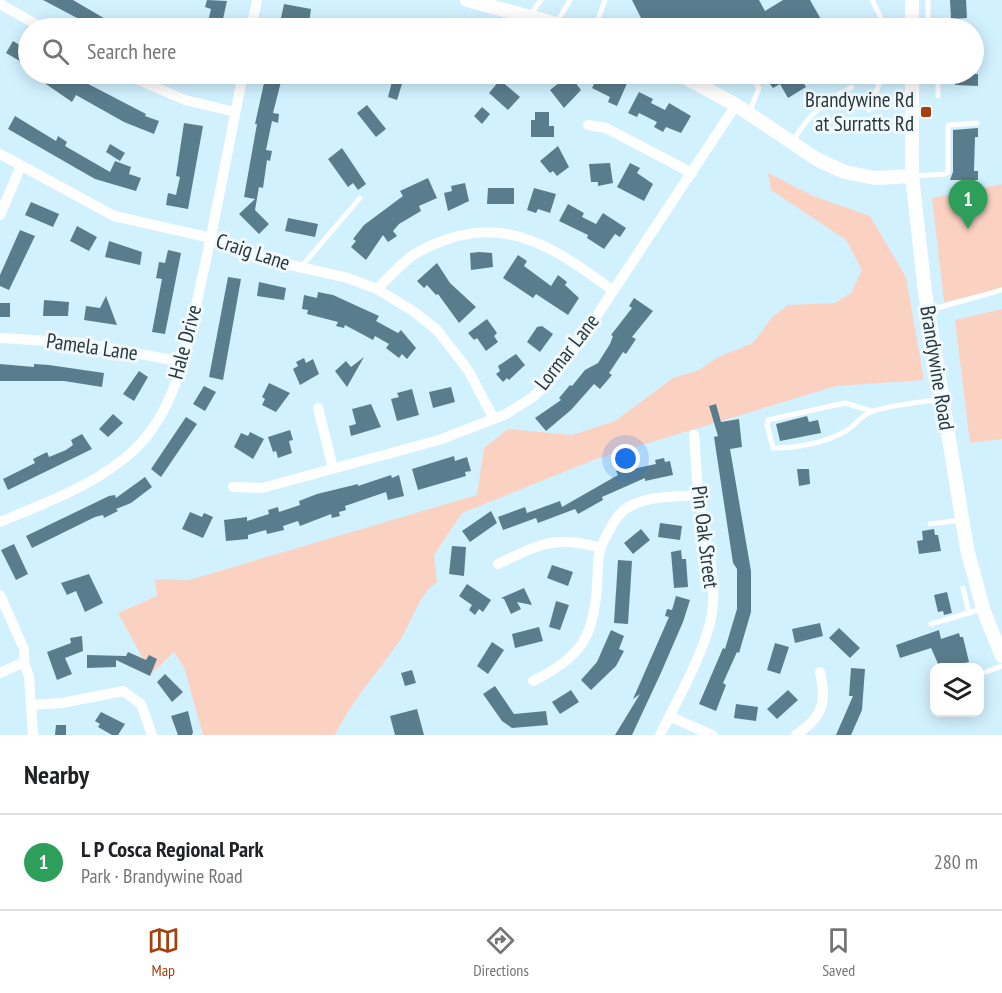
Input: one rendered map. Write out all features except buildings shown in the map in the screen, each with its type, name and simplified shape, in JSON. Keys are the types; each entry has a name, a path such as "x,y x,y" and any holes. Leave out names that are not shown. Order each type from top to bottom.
{"main road":[{"path":"468,0 484,2 526,18"},
{"path":"912,0 912,18"},
{"path":"697,84 736,105 818,160 846,172 875,178 912,176"},
{"name":"Brandywine Road","path":"912,84 912,176 928,311 961,520 983,608 1002,656"}],"street":[{"path":"253,18 256,0"},
{"path":"0,4 25,18"},
{"path":"148,84 179,97 235,112"},
{"name":"Hale Drive","path":"0,522 78,486 124,459 137,447 162,411 183,362 211,238 241,84"},
{"name":"Lormar Lane","path":"234,488 262,488 439,440 494,419 533,397 556,374 736,105"},
{"path":"588,125 606,128 692,173"},
{"name":"Craig Lane","path":"0,154 114,216 211,238 255,257 348,278 377,289 413,311 437,330 468,370 494,419"},
{"path":"0,215 21,166"},
{"path":"377,289 416,252 455,236 492,232 530,238 566,255 612,290"},
{"name":"Pamela Lane","path":"0,338 82,343 183,362"},
{"path":"318,408 333,468"},
{"name":"Pin Oak Street","path":"660,735 707,632 713,605 711,565 699,495 694,435"},
{"path":"533,681 567,662 581,647 590,629 597,585 598,547 615,520 627,507 647,500 699,495"},
{"path":"498,564 547,543 563,540 598,547"},
{"path":"0,595 22,642 24,662 29,677 33,735"},
{"path":"0,673 24,662"},
{"path":"796,735 821,709 824,696 819,672"},
{"path":"31,705 62,703 123,691 141,704 152,735"},
{"path":"670,717 712,735"}],"lane":[{"path":"532,18 541,0"},
{"path":"559,18 570,0"},
{"path":"599,18 605,0"},
{"path":"872,0 880,18"},
{"path":"928,0 928,18"},
{"path":"749,114 759,88 756,84"},
{"path":"869,110 879,84"},
{"path":"938,84 938,96"},
{"path":"792,143 811,114 852,87"},
{"path":"912,176 948,172 948,125 976,123"},
{"path":"301,267 360,198"},
{"path":"928,311 1002,290"},
{"path":"872,411 845,403 768,420 771,444 773,448 824,441 872,411 942,399"},
{"path":"930,524 961,520"},
{"path":"963,588 969,613"},
{"path":"931,624 983,608"},
{"path":"984,673 1002,666"}],"shaded area":[{"path":"768,173 813,196 870,216 906,277 924,380 836,386 596,459 462,513 434,555 437,582 425,594 400,640 358,697 335,735 203,735 184,667 174,652 151,674 118,613 157,596 155,579 189,580 477,495 484,448 508,429 572,435 615,421 673,378 699,370 718,357 753,343 772,317 788,305 835,303 851,293 862,270 846,240 771,190"},
{"path":"1002,184 1002,289 944,302 932,198"},
{"path":"1002,309 1002,439 970,443 955,320"}],"place":[{"name":"Brandywine Rd at Surratts Rd","path":"926,112"},
{"name":"L P Cosca Regional Park","path":"968,229"}]}
